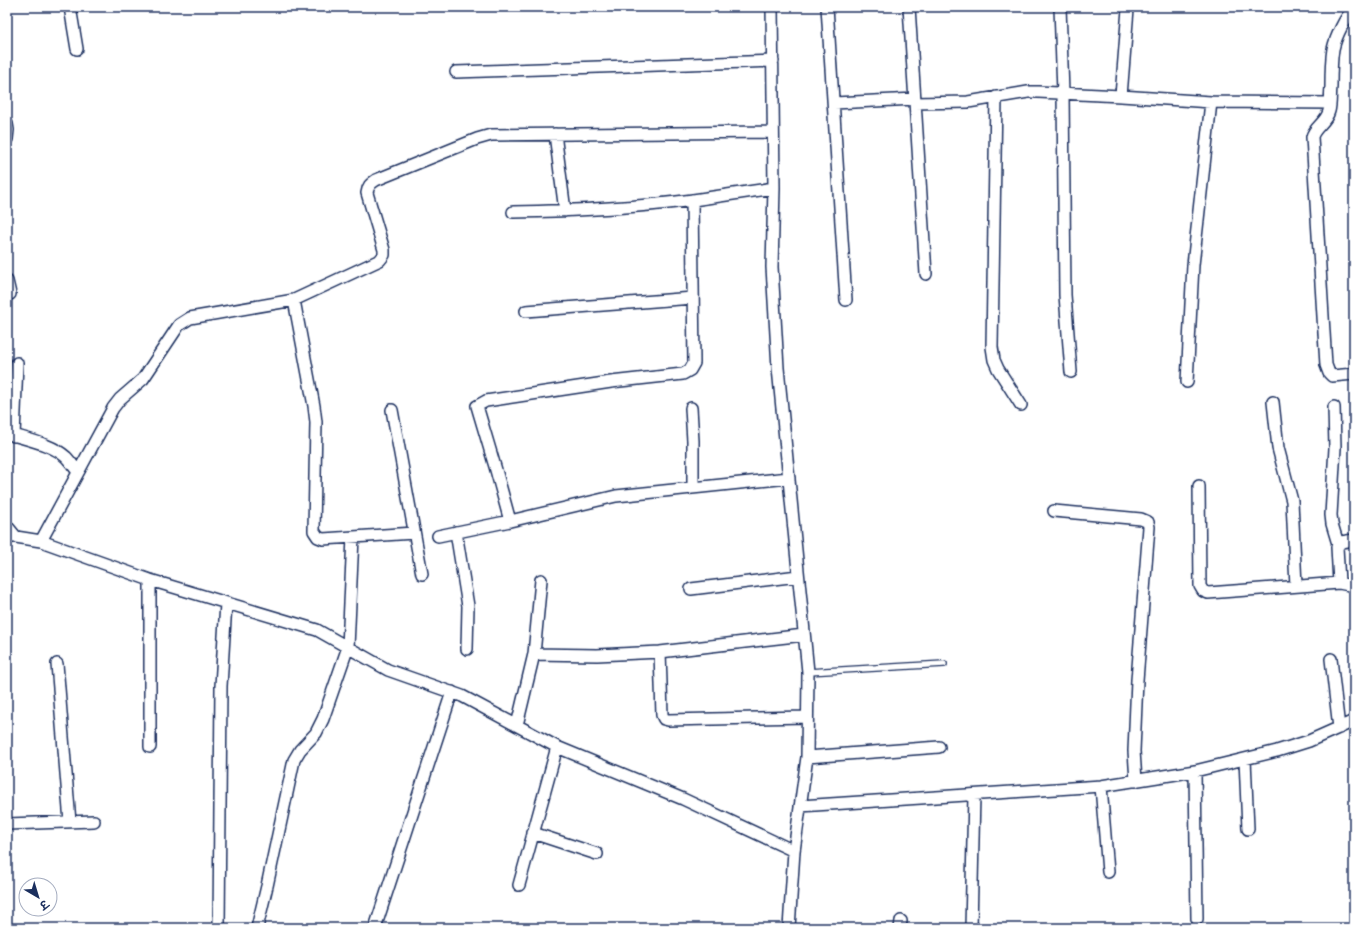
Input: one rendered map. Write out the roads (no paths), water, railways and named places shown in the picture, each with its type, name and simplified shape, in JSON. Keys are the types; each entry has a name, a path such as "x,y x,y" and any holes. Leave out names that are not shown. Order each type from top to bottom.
{"street":[{"path":"70,7 77,49"},
{"path":"772,7 774,188 772,267 778,368 808,672 807,757 794,851 790,928"},
{"path":"827,7 846,300"},
{"path":"909,7 926,274"},
{"path":"1060,7 1065,295 1071,372"},
{"path":"1354,8 1349,14 1338,35 1333,49 1330,103 1327,117 1325,121 1313,132 1312,137 1326,365 1328,372 1332,376 1354,374"},
{"path":"1121,96 1128,9"},
{"path":"456,72 773,61"},
{"path":"834,103 915,101 968,102 1028,92 1211,102 1330,103"},
{"path":"996,97 992,347 994,360 998,369 1021,405"},
{"path":"1187,382 1193,265 1211,102"},
{"path":"7,124 7,139"},
{"path":"41,541 113,408 120,399 143,379 179,325 190,318 294,300 380,260 384,255 384,250 367,193 371,183 477,139 491,135 773,132"},
{"path":"555,134 565,211"},
{"path":"513,212 565,211 628,206 692,200 774,188"},
{"path":"510,521 477,406 486,401 611,382 683,374 690,370 694,363 692,200"},
{"path":"7,281 10,294"},
{"path":"526,311 693,298"},
{"path":"294,300 316,422 314,531 318,537 323,538 414,533"},
{"path":"17,363 10,435 49,446 65,457 78,472"},
{"path":"1273,402 1278,448 1292,501 1296,586"},
{"path":"1334,407 1335,448 1331,515 1338,544 1339,583"},
{"path":"691,408 693,488"},
{"path":"392,410 422,574"},
{"path":"438,536 616,496 789,478"},
{"path":"1199,486 1200,586 1203,591 1208,593 1339,583 1354,586"},
{"path":"1054,511 1141,519 1148,522 1150,527 1137,680 1134,751 1136,781"},
{"path":"7,526 11,537 41,541 150,580 317,630 394,673 452,692 557,746 683,799 794,851"},
{"path":"456,532 468,606 467,649"},
{"path":"257,928 294,760 300,750 322,723 348,648 353,537"},
{"path":"1338,544 1341,542 1354,540"},
{"path":"690,589 798,576"},
{"path":"150,580 150,747"},
{"path":"517,725 534,654 541,580"},
{"path":"219,928 221,686 226,603"},
{"path":"534,654 598,655 660,652 804,635"},
{"path":"660,652 662,715 664,719 807,717"},
{"path":"1331,658 1339,728"},
{"path":"57,664 70,822"},
{"path":"375,928 452,692"},
{"path":"800,806 1101,786 1136,781 1195,771 1295,746 1354,721"},
{"path":"519,885 557,746"},
{"path":"807,757 939,747"},
{"path":"1245,759 1248,829"},
{"path":"1195,771 1197,920"},
{"path":"1101,786 1108,872"},
{"path":"972,928 974,795"},
{"path":"7,824 94,821"},
{"path":"533,834 597,854"}],"lane":[{"path":"808,672 944,664"}]}
